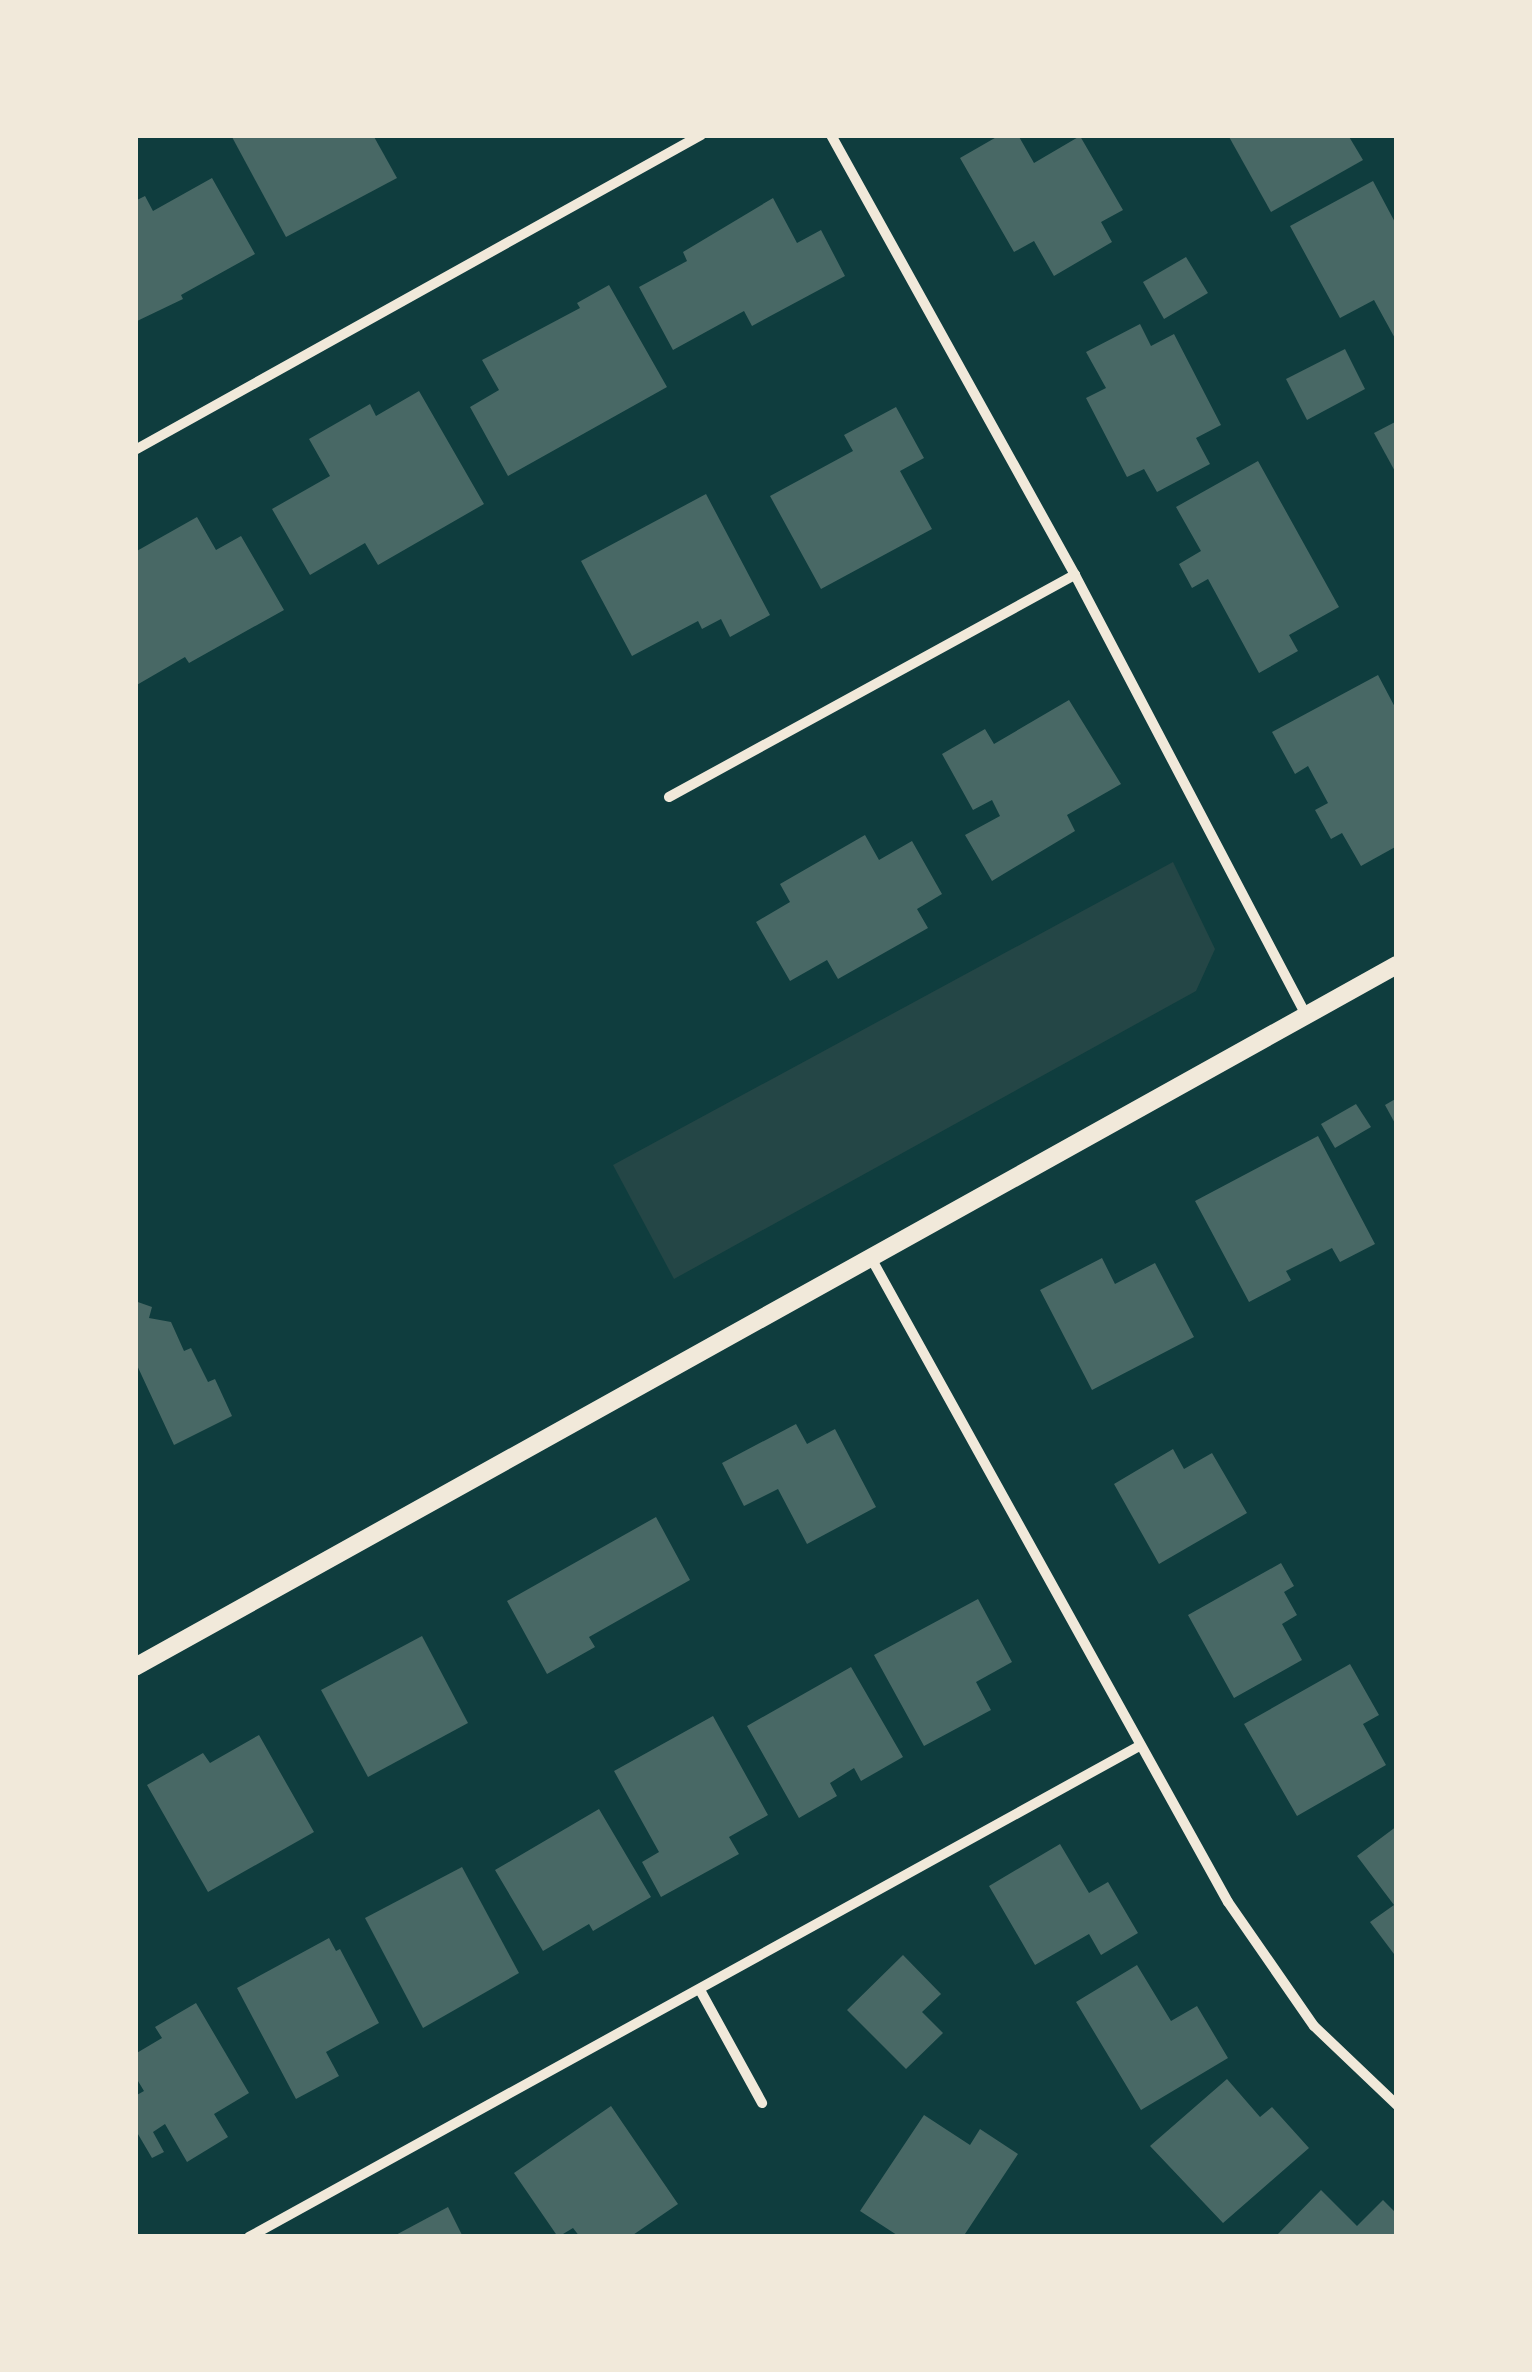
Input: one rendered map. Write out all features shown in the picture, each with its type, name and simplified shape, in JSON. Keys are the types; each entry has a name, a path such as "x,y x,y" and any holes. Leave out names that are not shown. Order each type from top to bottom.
{"street":[{"path":"135,450 701,135"},
{"path":"831,135 1075,575 1307,1016"},
{"path":"669,796 1075,575"},
{"path":"135,1668 1397,965"},
{"path":"871,1258 1228,1902 1314,2026 1397,2106"},
{"path":"248,2237 1139,1746"},
{"path":"700,1990 762,2103"}],"shaded area":[{"path":"1173,862 1215,949 1196,991 674,1279 613,1165"}],"building":[{"path":"373,135 397,178 286,237 232,137"},
{"path":"1000,135 1018,135 1034,163 1080,136 1123,210 1101,222 1112,242 1054,276 1034,241 1014,252 960,158"},
{"path":"1228,135 1348,135 1363,160 1271,212"},
{"path":"212,178 255,254 181,295 183,299 135,322 135,201 145,196 153,211"},
{"path":"1373,181 1397,226 1397,342 1374,300 1340,318 1290,226"},
{"path":"773,198 797,243 821,230 845,276 752,326 744,311 673,350 639,287 687,261 683,252"},
{"path":"1186,257 1208,293 1164,319 1143,282"},
{"path":"609,285 667,387 508,476 470,407 499,390 482,360 580,308 577,303"},
{"path":"1140,324 1151,346 1174,334 1221,425 1196,438 1210,464 1157,492 1144,469 1127,477 1086,398 1106,388 1086,352"},
{"path":"1345,349 1365,389 1307,420 1286,379"},
{"path":"419,391 484,504 378,565 365,543 310,575 272,509 330,476 309,439 370,404 376,416"},
{"path":"896,407 924,458 900,471 932,529 821,589 770,496 853,451 844,435"},
{"path":"1397,421 1397,475 1374,433"},
{"path":"1258,461 1339,607 1289,635 1298,651 1259,673 1208,579 1192,588 1179,564 1201,551 1176,507"},
{"path":"706,494 770,615 730,637 721,619 702,629 698,621 632,656 581,561"},
{"path":"197,517 216,550 241,536 284,610 189,663 185,657 135,686 135,552"},
{"path":"1378,675 1397,711 1397,846 1361,866 1342,833 1331,839 1315,810 1328,803 1308,766 1295,774 1272,732"},
{"path":"1069,700 1121,784 1067,815 1075,831 992,881 965,835 1000,816 992,800 973,810 942,754 985,729 994,744"},
{"path":"865,835 879,860 912,841 942,894 917,909 928,928 838,979 827,960 790,981 756,922 790,902 780,884"},
{"path":"1397,1098 1397,1127 1385,1105"},
{"path":"1356,1104 1371,1127 1335,1148 1321,1124"},
{"path":"1318,1136 1375,1244 1340,1262 1332,1248 1286,1271 1291,1280 1249,1302 1195,1201"},
{"path":"1102,1258 1115,1284 1155,1263 1194,1337 1092,1390 1040,1290"},
{"path":"135,1301 152,1307 149,1318 171,1322 184,1351 191,1348 208,1382 215,1379 232,1416 174,1445 135,1361"},
{"path":"796,1424 807,1444 835,1429 876,1507 807,1544 778,1489 744,1506 722,1463"},
{"path":"1173,1449 1184,1469 1212,1453 1247,1513 1159,1564 1114,1484"},
{"path":"656,1517 690,1580 589,1637 595,1647 547,1674 507,1601"},
{"path":"1281,1563 1294,1586 1284,1592 1297,1615 1282,1624 1302,1660 1234,1698 1188,1615"},
{"path":"978,1599 1012,1662 976,1682 991,1710 924,1746 874,1655"},
{"path":"422,1636 468,1723 368,1777 321,1690"},
{"path":"1350,1664 1379,1715 1363,1724 1386,1765 1297,1816 1244,1724"},
{"path":"851,1667 903,1757 861,1781 854,1768 830,1783 837,1796 799,1818 747,1726"},
{"path":"713,1716 768,1815 729,1837 739,1854 661,1897 642,1862 659,1852 614,1771"},
{"path":"259,1735 314,1832 208,1892 147,1785 203,1753 210,1763"},
{"path":"599,1809 651,1897 593,1931 589,1924 543,1951 495,1870"},
{"path":"1397,1826 1397,1958 1370,1922 1394,1905 1357,1856"},
{"path":"1060,1844 1089,1893 1108,1882 1138,1933 1101,1955 1089,1934 1035,1965 989,1886"},
{"path":"462,1867 519,1973 423,2028 365,1918"},
{"path":"329,1938 336,1951 340,1949 379,2023 326,2052 339,2076 296,2099 237,1988"},
{"path":"903,1955 941,1994 922,2012 943,2033 906,2069 847,2010"},
{"path":"1137,1965 1171,2021 1197,2006 1228,2058 1141,2110 1076,2002"},
{"path":"196,2003 249,2093 214,2114 228,2137 187,2162 165,2124 153,2132 164,2152 152,2158 135,2129 135,2096 144,2091 135,2076 135,2054 162,2038 155,2027"},
{"path":"1227,2079 1260,2117 1272,2107 1309,2148 1223,2223 1150,2146"},
{"path":"611,2106 678,2204 630,2237 580,2237 573,2228 558,2237 514,2173"},
{"path":"924,2115 970,2145 980,2129 1018,2154 963,2237 900,2237 860,2211"},
{"path":"1321,2190 1357,2226 1383,2200 1397,2214 1397,2237 1275,2237"},
{"path":"448,2207 463,2237 392,2237"}]}
